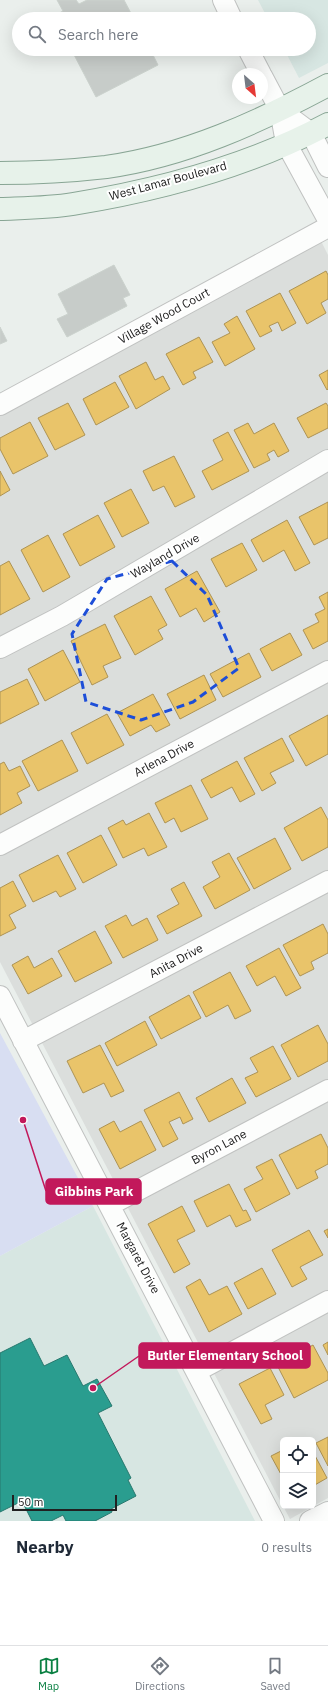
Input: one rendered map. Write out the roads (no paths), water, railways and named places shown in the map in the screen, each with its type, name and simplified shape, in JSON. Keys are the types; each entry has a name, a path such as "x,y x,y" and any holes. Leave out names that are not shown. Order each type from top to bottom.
{"main road":[{"path":"0,173 46,173 107,166 155,156 212,139 280,110 328,85"},
{"name":"West Lamar Boulevard","path":"0,209 72,204 147,189 222,169 320,128"}],"street":[{"path":"223,0 229,12"},
{"path":"252,56 258,68"},
{"path":"268,87 280,110 286,143 328,220"},
{"path":"280,110 320,128 328,166"},
{"name":"Village Wood Court","path":"0,406 328,227"},
{"name":"Wayland Drive","path":"0,648 62,616 328,460"},
{"name":"Arlena Drive","path":"0,845 328,672"},
{"name":"Anita Drive","path":"23,1040 328,881"},
{"name":"Margaret Drive","path":"0,996 274,1521"},
{"name":"Byron Lane","path":"110,1205 328,1090"},
{"path":"197,1371 328,1301"},
{"path":"310,1521 328,1512"}],"place":[{"name":"Gibbins Park","path":"23,1120"},
{"name":"Butler Elementary School","path":"93,1388"}]}
